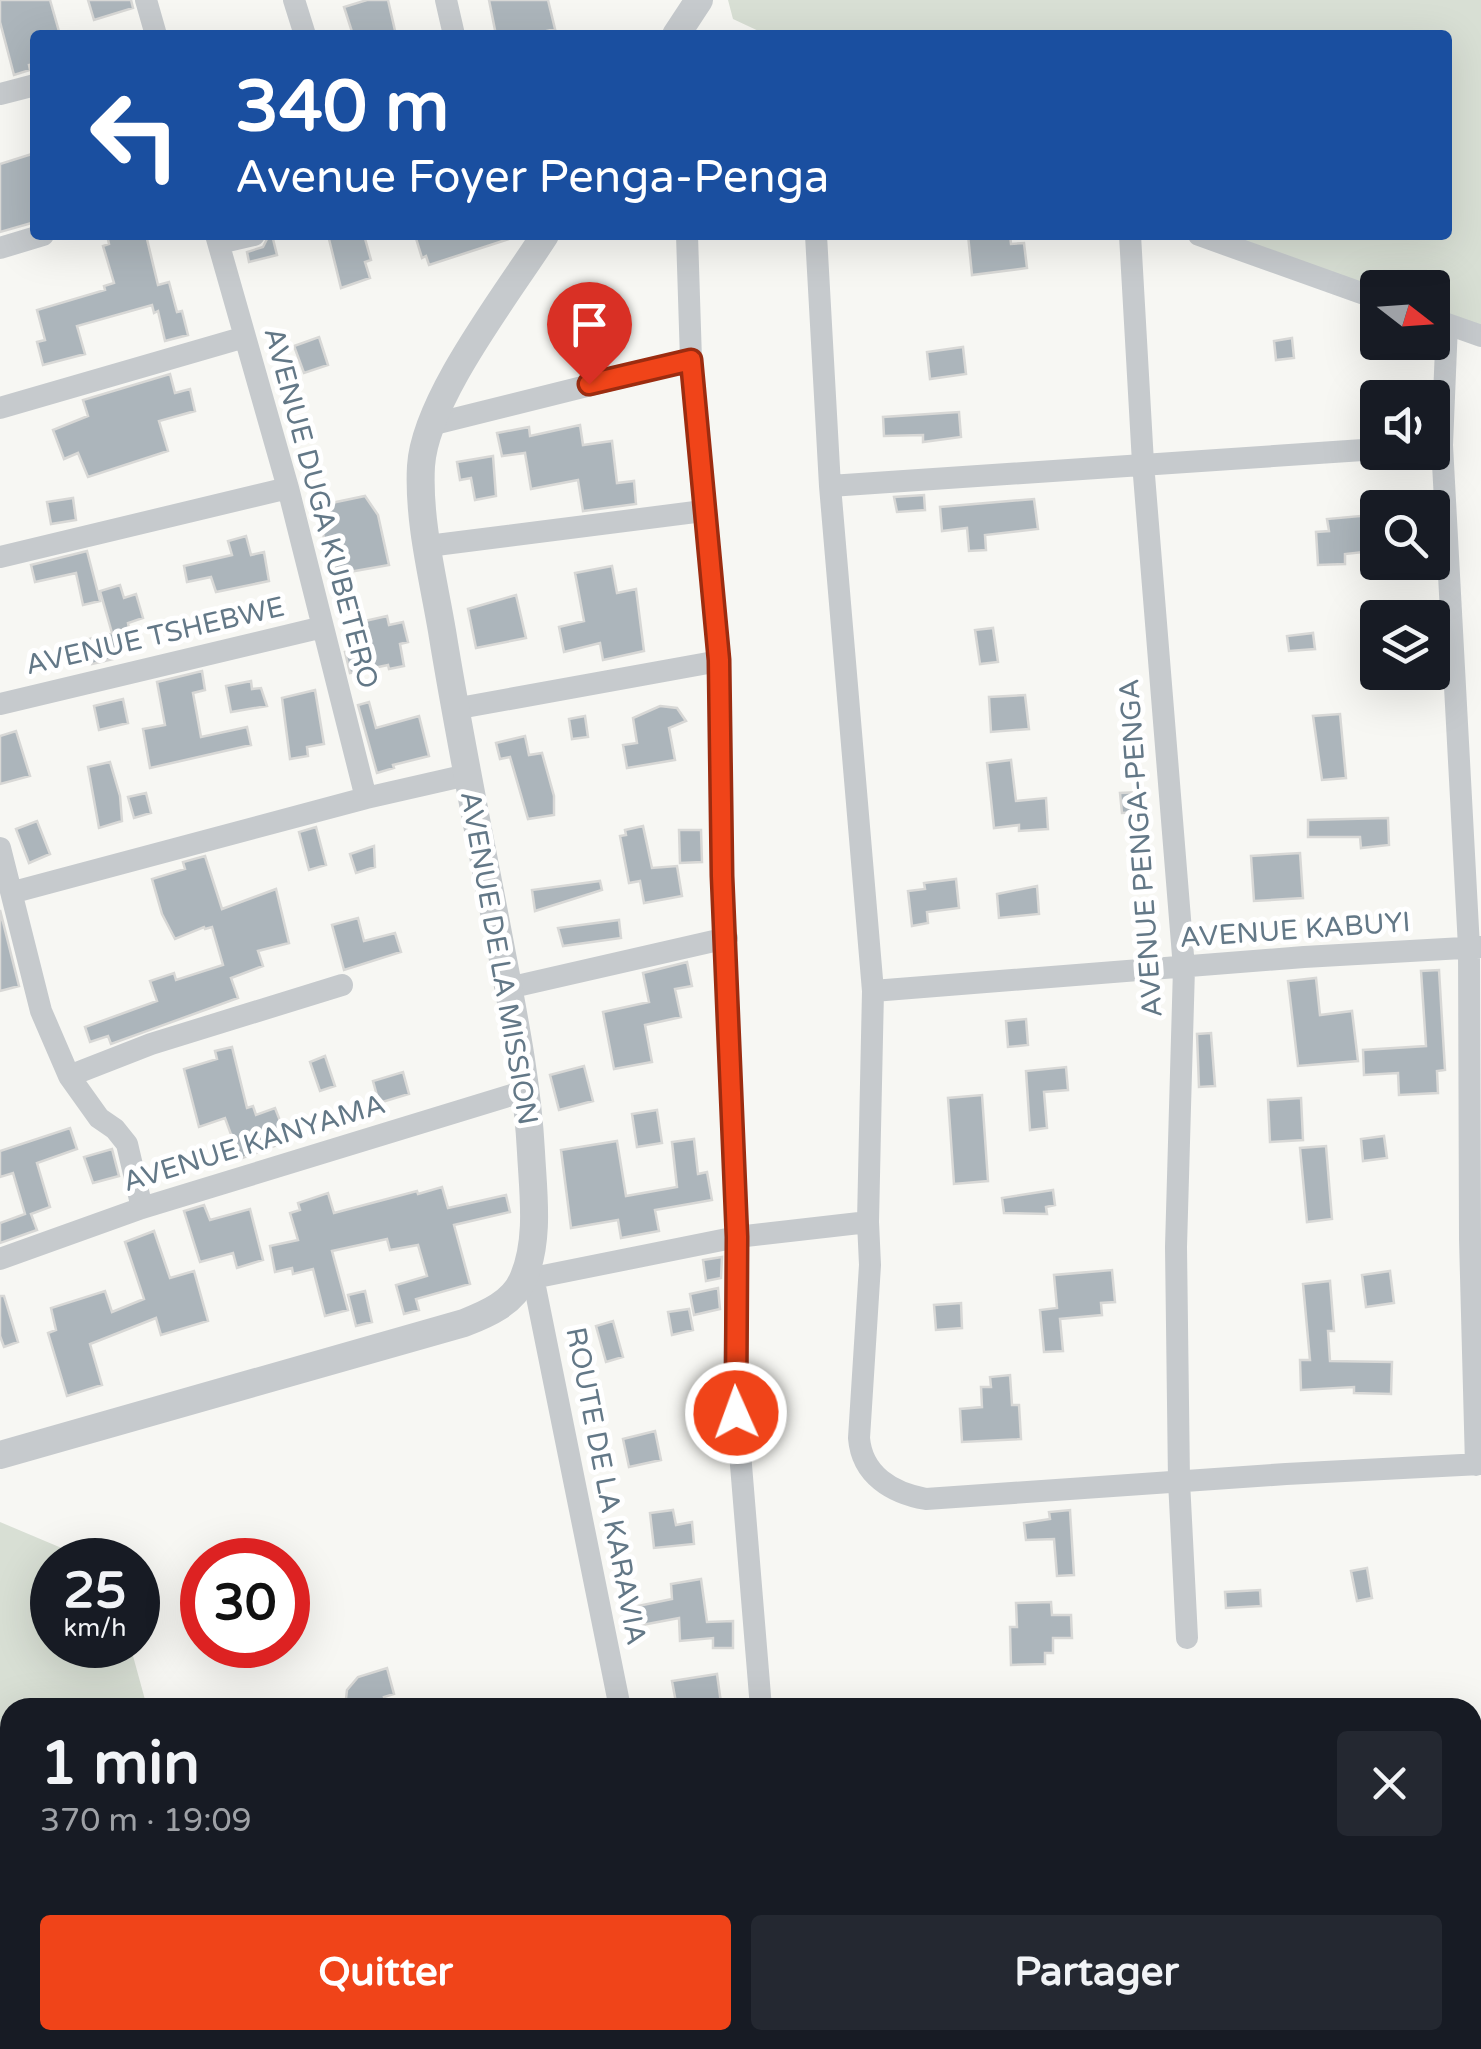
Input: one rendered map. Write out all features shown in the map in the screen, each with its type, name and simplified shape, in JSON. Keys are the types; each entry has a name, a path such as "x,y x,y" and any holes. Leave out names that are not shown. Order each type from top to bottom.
{"street":[{"path":"146,0 155,30"},
{"path":"294,0 303,30"},
{"path":"446,0 453,30"},
{"path":"679,30 699,0"},
{"path":"0,94 30,86"},
{"path":"0,248 30,239"},
{"name":"AVENUE DUGA KUBETERO","path":"218,240 288,488 366,798"},
{"name":"AVENUE DE LA MISSION","path":"528,1279 533,1222 528,1090 454,709 428,546 421,467 430,424 448,388 543,240"},
{"path":"686,240 691,360 719,660 737,1237 735,1400 760,1698"},
{"path":"816,240 830,486 873,991 868,1310 859,1438 860,1452 880,1482 904,1494 926,1499 1478,1465 1470,1239 1475,947 1440,470"},
{"name":"AVENUE PENGA-PENGA","path":"1130,240 1143,463 1184,968 1176,1247 1180,1481 1188,1638"},
{"path":"1214,240 1360,293"},
{"path":"1450,325 1481,336"},
{"path":"0,408 245,337"},
{"path":"430,424 691,360"},
{"path":"830,486 1360,450"},
{"path":"0,557 288,488"},
{"path":"428,546 703,511"},
{"name":"AVENUE TSHEBWE","path":"0,704 323,627"},
{"path":"454,709 719,660"},
{"path":"14,892 467,775"},
{"path":"0,848 42,1010 70,1076 99,1118 127,1144 142,1208"},
{"path":"508,988 726,938"},
{"name":"AVENUE KABUYI","path":"873,991 1475,947"},
{"path":"70,1076 151,1044 342,985"},
{"name":"AVENUE KANYAMA","path":"0,1258 142,1208 528,1090"},
{"path":"0,1455 464,1323 499,1306 528,1279 737,1237 868,1222"},
{"name":"ROUTE DE LA KARAVIA","path":"528,1279 618,1698"}],"shaded area":[{"path":"728,0 1481,0 1481,336 1450,325 1450,270 1360,270 1360,283 1217,240 1452,240 1452,30 756,30 733,19"},
{"path":"0,1522 38,1538 30,1538 30,1668 136,1668 145,1698 0,1698"}],"building":[{"path":"0,0 50,0 59,30 30,30 30,70 14,75 0,22"},
{"path":"88,0 131,0 133,8 94,20"},
{"path":"367,0 388,0 395,30 351,30 344,7"},
{"path":"489,0 548,0 555,29 495,30"},
{"path":"30,155 30,223 0,232 0,164"},
{"path":"108,240 147,240 158,285 169,282 188,335 165,341 158,311 154,313 152,305 77,326 85,354 43,365 37,342 45,340 37,310 105,290 104,286 114,283 103,246 109,244"},
{"path":"266,240 273,240 277,255 249,262 247,252 263,247"},
{"path":"329,240 365,240 371,260 365,262 370,278 341,288"},
{"path":"417,240 506,240 429,265 426,256 422,258"},
{"path":"968,240 1024,243 1027,268 972,275"},
{"path":"610,311 619,346 604,350 608,365 591,370 579,318"},
{"path":"319,337 328,365 304,373 294,346"},
{"path":"1292,338 1294,358 1276,360 1274,341"},
{"path":"963,347 966,374 930,379 927,352"},
{"path":"170,374 175,393 190,389 195,411 159,421 168,451 88,477 78,453 64,459 53,430 88,416 83,400"},
{"path":"959,412 961,437 923,442 923,435 884,436 883,417"},
{"path":"580,425 583,445 612,441 617,483 634,481 636,504 583,511 578,480 531,489 525,453 502,456 497,433 529,427 530,436"},
{"path":"493,456 496,496 475,500 471,478 460,480 457,462"},
{"path":"924,495 925,510 897,512 894,497"},
{"path":"365,496 378,515 389,565 332,575 317,506"},
{"path":"73,498 76,520 51,524 47,502"},
{"path":"1034,499 1038,529 985,535 986,550 969,551 967,528 942,531 940,507"},
{"path":"1360,516 1360,552 1345,554 1345,564 1318,565 1316,532 1329,531 1327,519"},
{"path":"246,536 251,555 264,552 269,581 216,592 211,577 187,582 184,566 232,555 228,541"},
{"path":"87,551 100,601 83,605 76,573 35,582 31,565"},
{"path":"612,566 617,593 636,589 644,651 603,660 600,643 564,652 559,627 584,621 575,573"},
{"path":"120,585 124,598 136,594 143,618 128,623 133,650 112,654 113,659 92,664 86,640 112,633 100,591"},
{"path":"516,595 526,638 476,648 468,609"},
{"path":"387,616 389,625 403,622 408,642 400,644 404,666 389,669 388,665 350,673 345,652 362,648 356,623"},
{"path":"993,628 998,662 980,664 975,630"},
{"path":"1313,633 1315,649 1289,651 1287,636"},
{"path":"202,671 205,690 193,693 201,737 247,727 251,745 150,768 143,729 165,725 157,682"},
{"path":"251,681 252,689 261,688 267,706 231,712 226,686"},
{"path":"315,690 324,744 307,747 308,756 290,759 282,698"},
{"path":"1025,695 1029,729 991,732 989,697"},
{"path":"123,699 128,723 99,730 94,706"},
{"path":"369,702 376,728 419,716 429,756 377,773 358,705"},
{"path":"660,706 677,708 686,721 669,728 675,760 627,768 623,745 637,743 633,718"},
{"path":"1340,714 1346,778 1322,780 1313,716"},
{"path":"585,716 588,737 572,739 569,719"},
{"path":"16,731 30,776 0,784 0,736"},
{"path":"525,736 529,755 542,753 554,796 554,815 528,819 510,757 500,759 496,743"},
{"path":"1011,760 1016,801 1046,798 1048,829 1019,831 1019,825 994,828 987,763"},
{"path":"110,762 120,796 122,821 99,828 88,767"},
{"path":"1140,792 1141,812 1122,813 1120,793"},
{"path":"146,793 151,813 134,818 128,797"},
{"path":"1388,818 1389,845 1361,848 1360,837 1308,837 1308,820"},
{"path":"37,821 50,854 29,863 16,829"},
{"path":"643,826 652,868 677,866 682,896 644,903 640,881 629,883 620,836 626,835 625,830"},
{"path":"316,827 326,865 309,870 299,832"},
{"path":"679,830 701,830 702,862 680,863"},
{"path":"374,846 375,867 356,873 350,854"},
{"path":"1300,853 1303,898 1254,901 1251,856"},
{"path":"205,856 222,909 276,889 289,943 258,951 263,966 231,978 238,998 111,1044 108,1036 90,1042 85,1027 157,1001 150,981 174,973 176,980 223,965 212,927 175,939 162,914 152,879 185,869 183,862"},
{"path":"956,879 959,908 927,912 928,923 912,926 908,891 925,889 924,883"},
{"path":"600,881 602,890 535,911 532,890"},
{"path":"1037,886 1039,914 999,918 997,894"},
{"path":"0,910 19,986 0,991"},
{"path":"358,918 364,941 395,933 401,952 344,970 332,925"},
{"path":"619,920 621,938 563,946 558,928"},
{"path":"687,962 692,986 675,989 681,1017 645,1025 652,1062 614,1069 603,1012 649,1002 643,973"},
{"path":"1439,970 1445,1070 1437,1071 1438,1093 1399,1095 1398,1073 1364,1075 1363,1050 1426,1046 1421,971"},
{"path":"1316,978 1320,1015 1352,1011 1358,1061 1298,1066 1288,981"},
{"path":"1026,1019 1028,1045 1008,1047 1006,1021"},
{"path":"1211,1033 1215,1086 1199,1087 1197,1034"},
{"path":"232,1047 247,1108 253,1106 256,1115 275,1108 288,1141 240,1159 225,1118 199,1127 184,1069 217,1059 215,1051"},
{"path":"325,1056 335,1086 320,1091 310,1062"},
{"path":"584,1066 593,1101 559,1110 550,1075"},
{"path":"1066,1067 1068,1090 1044,1092 1047,1128 1030,1130 1026,1071"},
{"path":"403,1072 409,1094 379,1103 373,1081"},
{"path":"982,1095 988,1181 954,1184 948,1098"},
{"path":"1301,1098 1303,1140 1270,1142 1268,1100"},
{"path":"657,1110 662,1143 637,1147 632,1114"},
{"path":"70,1128 77,1149 37,1163 50,1207 31,1214 37,1230 0,1243 0,1223 25,1214 13,1173 0,1177 0,1151"},
{"path":"1384,1136 1387,1158 1363,1161 1361,1139"},
{"path":"694,1139 698,1174 707,1172 712,1200 655,1210 659,1231 621,1238 618,1220 571,1228 561,1150 617,1141 626,1196 677,1187 672,1142"},
{"path":"1326,1146 1332,1219 1307,1222 1300,1148"},
{"path":"112,1149 119,1176 93,1183 84,1157"},
{"path":"442,1187 448,1208 506,1195 510,1212 454,1225 470,1284 416,1299 419,1310 404,1314 396,1285 427,1276 418,1245 390,1250 387,1239 332,1251 348,1310 325,1316 313,1269 293,1274 292,1268 275,1272 270,1246 298,1240 290,1213 300,1210 298,1203 328,1193 334,1213"},
{"path":"1053,1190 1055,1205 1046,1207 1047,1214 1004,1213 1002,1198"},
{"path":"204,1205 210,1220 250,1209 263,1260 237,1268 233,1253 200,1262 184,1211"},
{"path":"154,1231 170,1278 194,1271 208,1321 161,1335 156,1318 90,1344 102,1385 67,1396 48,1333 56,1330 51,1308 105,1291 112,1312 144,1299 125,1242"},
{"path":"722,1257 721,1278 706,1281 703,1260"},
{"path":"1112,1270 1115,1302 1101,1303 1102,1315 1060,1319 1063,1351 1044,1352 1040,1310 1057,1308 1054,1275"},
{"path":"1390,1271 1394,1303 1366,1307 1362,1275"},
{"path":"1330,1281 1334,1331 1328,1331 1330,1361 1392,1362 1391,1394 1354,1393 1354,1387 1301,1390 1300,1360 1310,1360 1303,1284"},
{"path":"718,1288 720,1309 694,1315 690,1294"},
{"path":"365,1291 372,1322 356,1326 348,1295"},
{"path":"0,1296 4,1296 18,1342 4,1347 0,1336"},
{"path":"961,1303 962,1328 936,1330 934,1305"},
{"path":"689,1309 693,1330 672,1335 668,1312"},
{"path":"613,1321 623,1357 606,1362 596,1326"},
{"path":"1010,1375 1012,1405 1019,1405 1021,1439 962,1442 960,1409 982,1407 981,1387 991,1387 990,1377"},
{"path":"655,1431 661,1460 629,1467 623,1439"},
{"path":"673,1510 676,1525 692,1522 694,1544 654,1548 650,1513"},
{"path":"1070,1510 1074,1575 1057,1576 1054,1539 1026,1540 1024,1523 1050,1519 1049,1512"},
{"path":"1367,1568 1372,1598 1357,1601 1351,1571"},
{"path":"701,1579 707,1622 733,1621 733,1648 713,1648 713,1638 680,1641 679,1618 642,1625 638,1606 672,1599 671,1584"},
{"path":"1260,1590 1261,1606 1226,1608 1225,1592"},
{"path":"1051,1602 1052,1615 1071,1615 1072,1638 1053,1638 1053,1653 1045,1653 1045,1664 1011,1665 1010,1627 1017,1627 1016,1603"},
{"path":"387,1668 394,1694 384,1698 346,1698 347,1690 358,1677"},
{"path":"717,1674 720,1698 675,1698 672,1681"}],"route":[{"path":"589,384 691,360 719,660 722,876 737,1237 736,1413"}]}
